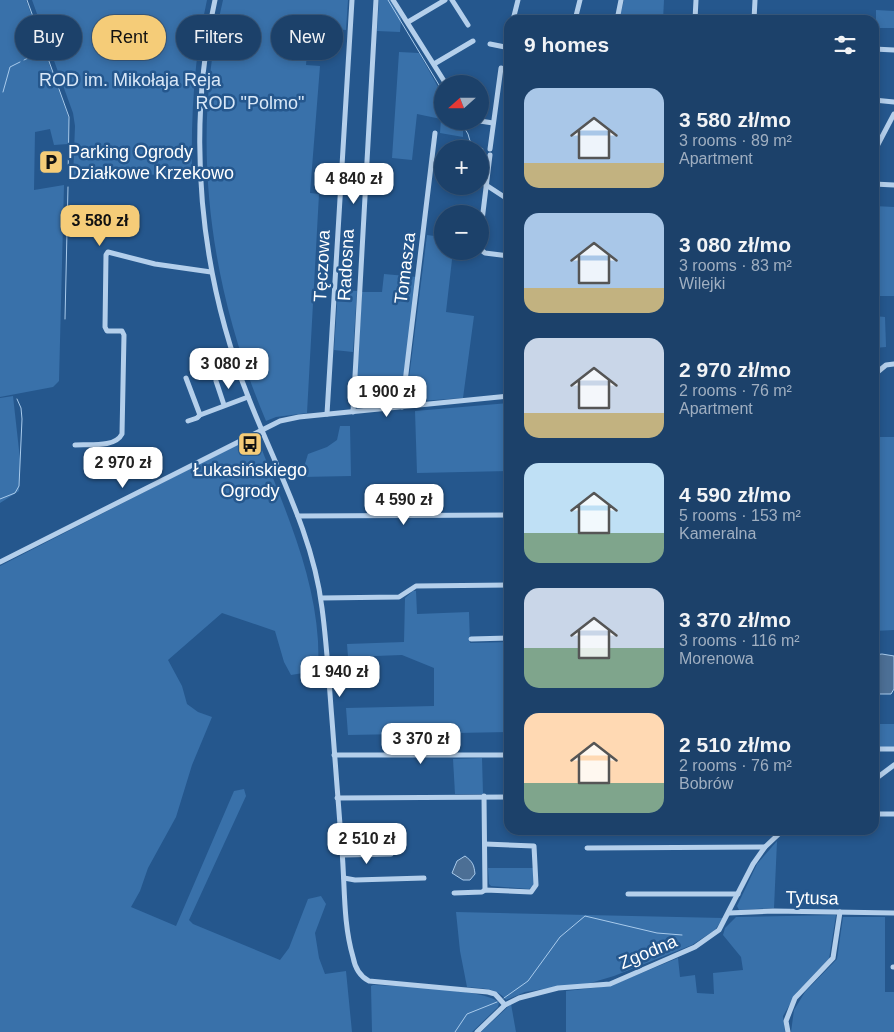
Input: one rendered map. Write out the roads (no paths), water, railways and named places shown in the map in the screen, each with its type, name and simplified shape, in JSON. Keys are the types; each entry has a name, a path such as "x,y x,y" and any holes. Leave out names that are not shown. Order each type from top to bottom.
{"street":[{"path":"215,0 202,78 199,132 202,204 212,272 230,347 248,397 298,516 314,561 321,598 351,952 356,969 362,977 374,982 488,992 495,994 505,1005"},
{"name":"Tęczowa","path":"327,414 352,0"},
{"name":"Radosna","path":"353,412 376,0"},
{"path":"393,0 441,75"},
{"path":"408,22 445,0"},
{"path":"452,0 468,25"},
{"path":"514,15 518,0"},
{"path":"576,15 580,0"},
{"path":"618,15 621,0"},
{"path":"695,15 696,0"},
{"path":"754,0 754,15"},
{"path":"434,64 473,41"},
{"path":"490,44 504,48"},
{"path":"879,49 894,50"},
{"path":"489,160 501,68"},
{"path":"879,100 894,102"},
{"path":"879,142 894,114"},
{"path":"489,122 493,123"},
{"name":"Tomasza","path":"402,407 435,133"},
{"path":"879,184 894,185"},
{"path":"489,187 504,197"},
{"path":"75,445 112,443 122,434 124,335 122,331 107,331 105,327 106,255 108,252 155,264 212,272"},
{"path":"489,254 504,255"},
{"path":"879,371 886,365 894,364"},
{"path":"186,378 200,415"},
{"path":"216,381 224,405"},
{"path":"188,421 248,397"},
{"path":"0,562 261,429 288,419 504,397"},
{"path":"298,516 504,515"},
{"path":"321,598 398,597 416,586 504,585"},
{"path":"471,639 504,638"},
{"path":"879,749 894,749"},
{"path":"334,755 504,755"},
{"path":"879,776 894,765"},
{"path":"484,796 485,890"},
{"path":"338,798 504,797"},
{"path":"879,814 894,814"},
{"name":"Zgodna","path":"477,1032 505,1005 519,998 558,988 610,984 695,948 720,930 753,864 765,847 776,837"},
{"path":"454,893 482,892 485,890 531,892 536,885 534,846 485,844"},
{"path":"587,848 765,847"},
{"path":"342,854 391,854"},
{"path":"344,878 362,880 424,878"},
{"path":"628,894 738,894"},
{"path":"788,1032 786,1021 795,998 833,958 840,912"},
{"name":"Tytusa","path":"729,913 894,913"}],"waterway":[{"path":"27,0 69,117 68,178"},
{"path":"388,0 434,77"},
{"path":"3,92 10,67 20,62"},
{"path":"466,130 470,140"},
{"path":"65,319 68,187"},
{"path":"0,499 15,493 19,486 22,419 21,408 17,399"},
{"path":"504,998 528,981 560,937 585,916 657,933 682,935"},
{"path":"455,1032 467,1014 497,1002"}],"place":[{"name":"Parking Ogrody Działkowe Krzekowo","path":"51,162"},
{"name":"Łukasińskiego Ogrody","path":"250,444"}],"park label":[{"name":"ROD im. Mikołaja Reja","path":"130,80"},
{"name":"ROD \"Polmo\"","path":"250,103"}]}
